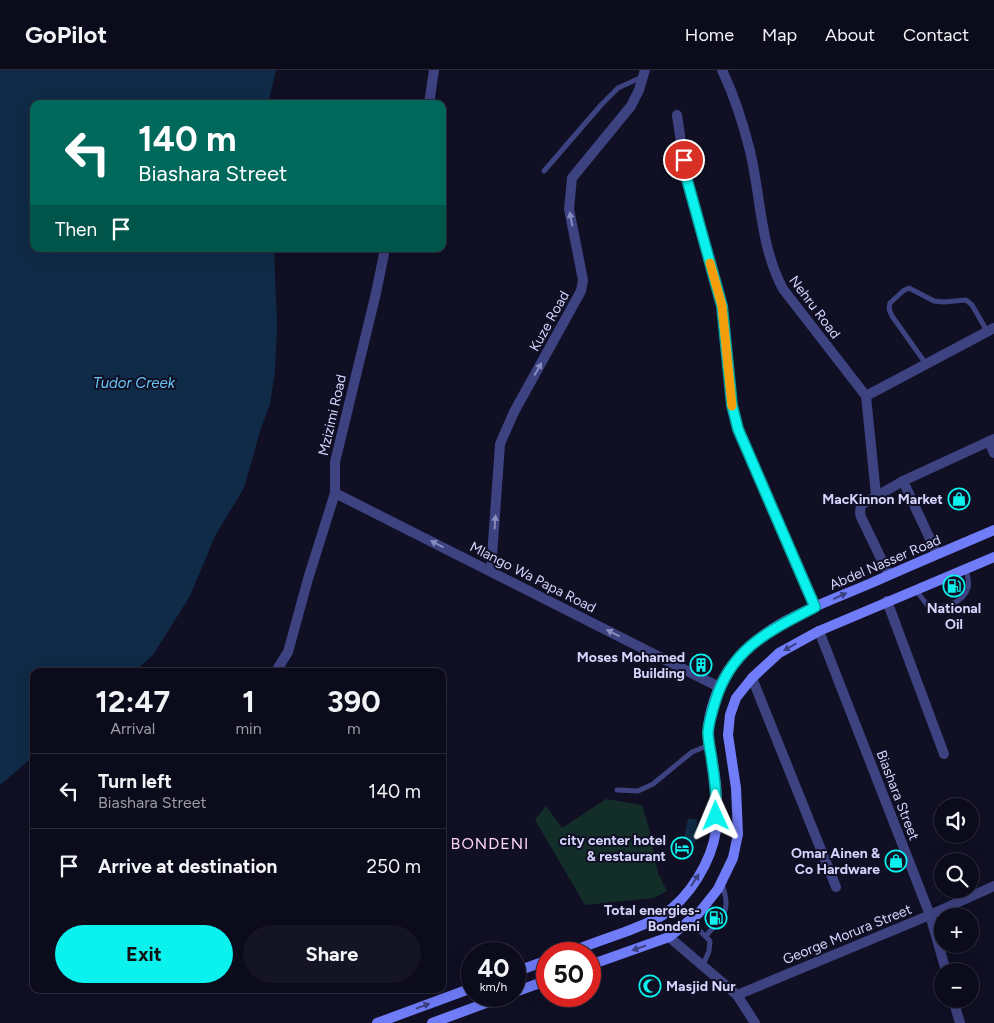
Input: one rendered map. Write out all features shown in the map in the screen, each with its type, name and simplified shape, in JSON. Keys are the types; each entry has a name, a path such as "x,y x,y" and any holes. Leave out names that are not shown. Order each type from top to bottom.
{"main road":[{"name":"Abdel Nasser Road","path":"597,942 662,916 677,903 698,878 716,831 717,799 708,732 710,718 719,687 729,670 746,649 777,627 815,607 994,530"},
{"path":"601,961 669,937 690,921 713,896 721,882 733,858 738,834 736,788 728,735 729,724 736,698 752,678 779,654 819,632 994,556"},
{"path":"377,1023 394,1020 461,993"},
{"path":"432,1023 475,1007"}],"street":[{"path":"430,100 434,70"},
{"name":"Nehru Road","path":"722,70 730,87 750,151 768,252 775,274 783,289 866,396"},
{"name":"Kuze Road","path":"491,571 500,444 514,412 581,291 583,280 569,209 572,178 631,106 639,90 644,73"},
{"path":"677,116 686,176 722,306 732,405 738,429 815,607"},
{"name":"Mzizimi Road","path":"278,668 288,652 308,579 335,493 335,462 384,252"},
{"path":"876,496 866,396 991,329"},
{"path":"889,575 860,513 861,505 903,481 991,440 994,453"},
{"path":"903,481 937,554"},
{"name":"Mlango Wa Papa Road","path":"335,493 719,687"},
{"path":"887,601 944,754"},
{"name":"Biashara Street","path":"819,632 930,915 944,963"},
{"path":"752,678 836,887"},
{"name":"George Morura Street","path":"737,995 930,915 994,886"},
{"path":"669,937 737,995 755,1023"},
{"path":"956,1008 960,1023"}],"lane":[{"path":"544,171 618,88 644,73"},
{"path":"926,364 889,309 890,303 903,290 909,288 934,301 966,300 991,329"},
{"path":"915,589 928,606 937,608 952,604 964,595 969,586 966,568"},
{"path":"617,790 638,791 653,784 692,752 709,745"},
{"path":"706,936 724,914 727,899 721,882"},
{"path":"690,921 710,941 709,951 703,965"}],"green space":[{"path":"606,799 642,805 649,828 658,873 667,891 654,898 585,905 535,820 546,806 562,828"}],"water":[{"name":"Tudor Creek","path":"0,70 276,70 269,100 30,100 30,252 274,252 277,325 275,371 270,404 261,428 244,488 215,536 190,596 153,655 138,668 30,668 30,759 0,785"},
{"path":"688,819 697,819 695,843 684,839"}],"slow traffic":[{"path":"710,263 722,306 732,406"}],"place":[{"name":"MacKinnon Market","path":"959,499"},
{"name":"National Oil","path":"954,586"},
{"name":"Moses Mohamed Building","path":"701,665"},
{"name":"city center hotel & restaurant","path":"682,848"},
{"name":"Omar Ainen & Co Hardware","path":"896,861"},
{"name":"Total energies- Bondeni","path":"716,918"},
{"name":"Masjid Nur","path":"650,986"}],"district":[{"name":"BONDENI","path":"490,843"}],"route":[{"path":"684,160 686,176 722,306 732,405 738,429 815,607 762,635 746,649 729,670 719,687 708,732 717,799 716,816"}]}
